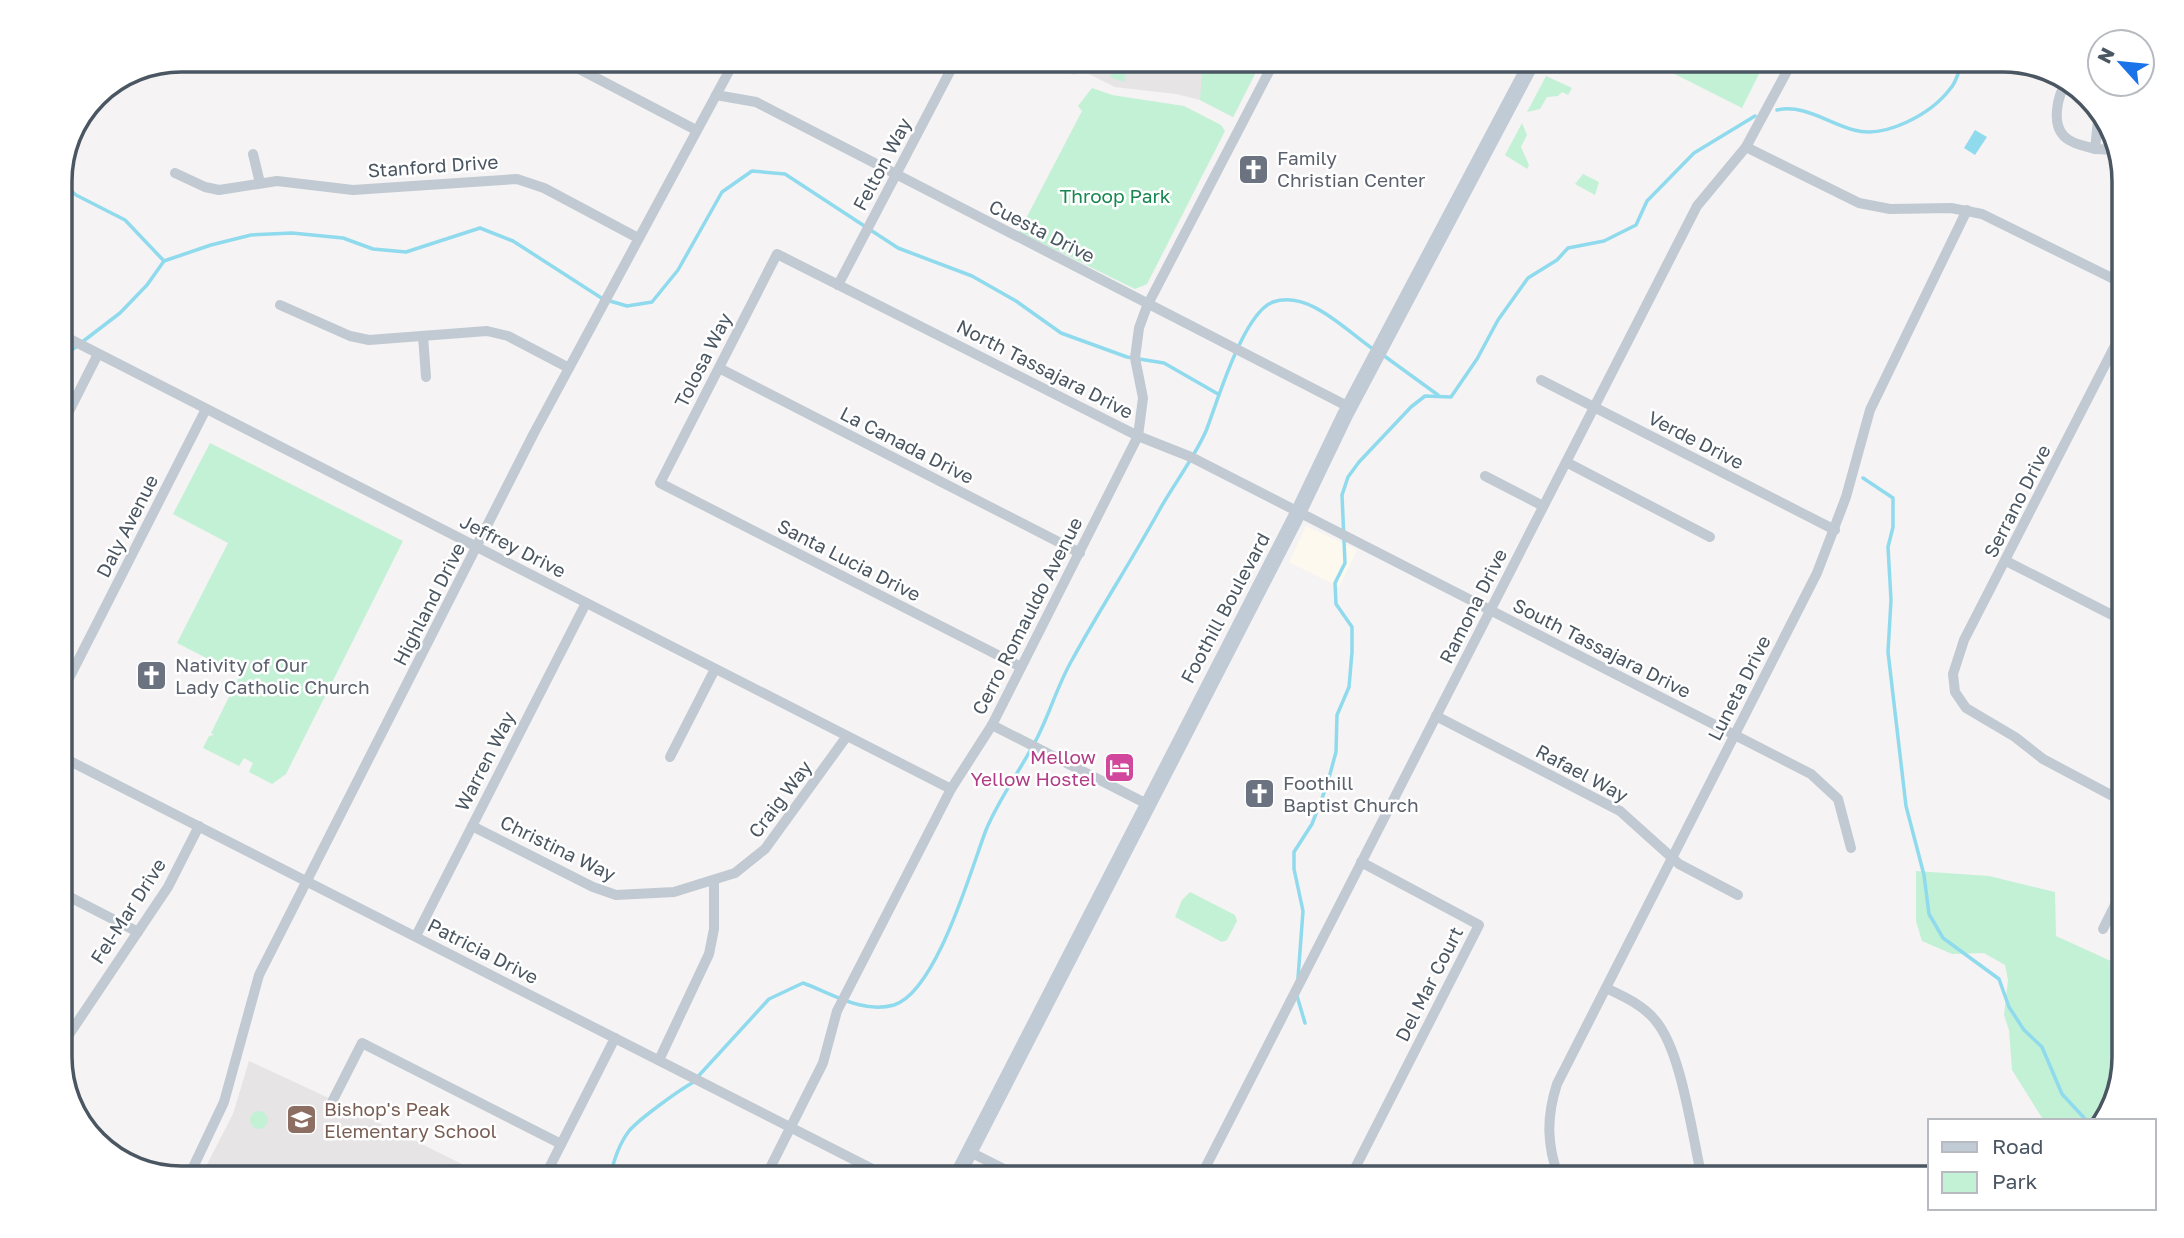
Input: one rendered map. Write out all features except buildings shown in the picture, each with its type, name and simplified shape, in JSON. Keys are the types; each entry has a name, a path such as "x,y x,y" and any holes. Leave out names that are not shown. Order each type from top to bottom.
{"street":[{"path":"598,72 696,130"},
{"name":"Highland Drive","path":"194,1166 224,1102 259,975 569,368 728,72"},
{"name":"Felton Way","path":"838,285 950,72"},
{"name":"Cerro Romauldo Avenue","path":"771,1166 823,1063 837,1011 951,789 992,725 1138,436 1143,398 1135,358 1139,328 1147,306 1269,72"},
{"name":"Foothill Boulevard","path":"962,1166 1298,513 1349,407 1527,72"},
{"name":"Ramona Drive","path":"1206,1166 1697,206 1746,147 1787,72"},
{"path":"2061,88 2056,120 2061,133 2069,141 2095,149 2108,150"},
{"name":"Cuesta Drive","path":"716,95 756,102 1147,306 1349,407"},
{"path":"2095,149 2097,125"},
{"path":"1746,147 1859,203 1890,209 1967,210 1997,220 2112,278"},
{"path":"253,154 260,183"},
{"name":"Stanford Drive","path":"175,173 212,189 226,190 260,183 291,181 353,190 517,179 544,188 638,238"},
{"name":"Luneta Drive","path":"1556,1166 1549,1141 1551,1103 1557,1084 1817,573 1835,530 1870,410 1967,210"},
{"name":"North Tassajara Drive","path":"778,254 1138,436 1191,457 1298,513"},
{"name":"Tolosa Way","path":"660,483 778,254"},
{"path":"280,305 356,338 501,333 569,368"},
{"path":"423,336 426,377"},
{"name":"Jeffrey Drive","path":"72,340 951,789"},
{"name":"Serrano Drive","path":"2112,352 1958,654 1953,674 1955,692 1966,708 2015,737 2043,759 2112,796"},
{"path":"72,405 98,354"},
{"name":"La Canada Drive","path":"719,368 1080,553"},
{"name":"Verde Drive","path":"1541,380 1835,530"},
{"name":"Daly Avenue","path":"72,672 206,409"},
{"path":"1566,462 1710,537"},
{"path":"1485,476 1544,506"},
{"name":"Santa Lucia Drive","path":"660,483 1021,667"},
{"name":"South Tassajara Drive","path":"1298,513 1811,774 1831,789 1843,811 1851,848"},
{"path":"2006,561 2112,615"},
{"name":"Warren Way","path":"416,936 586,603"},
{"path":"670,757 715,669"},
{"name":"Rafael Way","path":"1436,716 1620,811 1671,859 1738,895"},
{"path":"992,725 1147,804"},
{"name":"Craig Way","path":"714,881 735,873 765,849 847,736"},
{"name":"Patricia Drive","path":"72,763 866,1166"},
{"name":"Christina Way","path":"472,826 593,887 616,895 674,892 714,881"},
{"name":"Fel-Mar Drive","path":"72,1030 168,887 199,827"},
{"name":"Del Mar Court","path":"1356,1166 1479,925 1361,862"},
{"path":"659,1060 709,954 714,929 714,881"},
{"path":"72,898 138,932"},
{"path":"2103,929 2112,911"},
{"path":"1606,988 1643,1008 1658,1023 1669,1042 1699,1166"},
{"path":"550,1166 615,1038"},
{"path":"333,1100 362,1043 561,1144"},
{"path":"970,1152 998,1166"}],"shaded area":[{"path":"1079,72 1256,72 1233,117 1200,100 1176,94 1115,87 1087,73"},
{"path":"1306,526 1357,550 1339,587 1289,562"},
{"name":"Bishop's Peak Elementary School","path":"249,1061 466,1166 206,1166 233,1114"}],"green space":[{"path":"1113,72 1126,72 1124,82 1110,77"},
{"path":"1202,72 1256,72 1233,117 1200,100"},
{"path":"1671,72 1760,72 1742,108"},
{"path":"1546,76 1572,88 1568,95 1562,92 1558,96 1547,97 1540,109 1527,112"},
{"name":"Throop Park","path":"1092,88 1112,95 1184,106 1221,125 1225,131 1147,284 1135,289 1019,232 1082,111 1078,106"},
{"path":"1522,123 1527,135 1521,147 1529,165 1527,169 1505,155"},
{"path":"1583,174 1599,182 1595,195 1575,184"},
{"path":"210,443 403,541 286,774 272,784 249,772 253,763 244,758 239,766 203,748 209,736 214,735 211,733 245,665 230,657 224,667 177,643 228,543 173,514"},
{"path":"1916,871 1989,876 2055,892 2056,936 2112,962 2111,1071 2104,1099 2093,1119 2043,1119 2012,1070 2009,1030 2004,1015 2008,980 2005,965 1984,953 1952,954 1922,941 1916,921"},
{"path":"1190,892 1235,915 1237,921 1227,940 1222,942 1175,917 1182,900"},
{"path":"259,1111 266,1113 266,1127 259,1129 252,1127 250,1120 252,1113"}],"water":[{"path":"1975,130 1987,137 1975,155 1964,148"}],"waterway":[{"path":"1777,110 1806,112 1854,130 1879,131 1893,128 1931,107 1952,86 1958,72"},
{"path":"1298,978 1303,911 1294,869 1294,852 1312,824 1327,785 1336,752 1337,715 1349,687 1352,627 1336,604 1335,583 1345,563 1342,495 1348,477 1411,407 1425,396 1451,397 1477,359 1498,320 1528,278 1557,260 1568,248 1604,241 1636,225 1647,201 1694,153 1755,116"},
{"path":"72,350 120,313 147,285 164,261 251,235 292,233 343,238 373,249 406,252 480,228 513,241 603,299 627,306 652,302 678,270 722,192 752,171 785,174 898,248 972,276 1016,301 1061,333 1127,357 1164,363 1218,394"},
{"path":"72,192 125,220 164,261"},
{"path":"614,1166 629,1131 692,1083 769,999 803,983 859,1005 882,1007 894,1005 910,995 924,977 938,954 962,899 991,819 1035,742 1072,660 1201,441 1232,360 1251,323 1262,310 1273,302 1300,302 1326,314 1373,349"},
{"path":"1383,355 1438,395"},
{"path":"1863,478 1893,498 1893,527 1888,547 1891,600 1888,652 1906,806 1924,875 1929,914 1943,938 1999,979 2009,1007 2024,1030 2042,1047 2062,1094 2085,1119"},
{"path":"1297,996 1305,1023"}],"place":[{"name":"Family Christian Center","path":"1254,169"},
{"name":"Nativity of Our Lady Catholic Church","path":"152,676"},
{"name":"Mellow Yellow Hostel","path":"1119,768"},
{"name":"Foothill Baptist Church","path":"1260,794"},
{"name":"Bishop's Peak Elementary School","path":"301,1120"}]}
